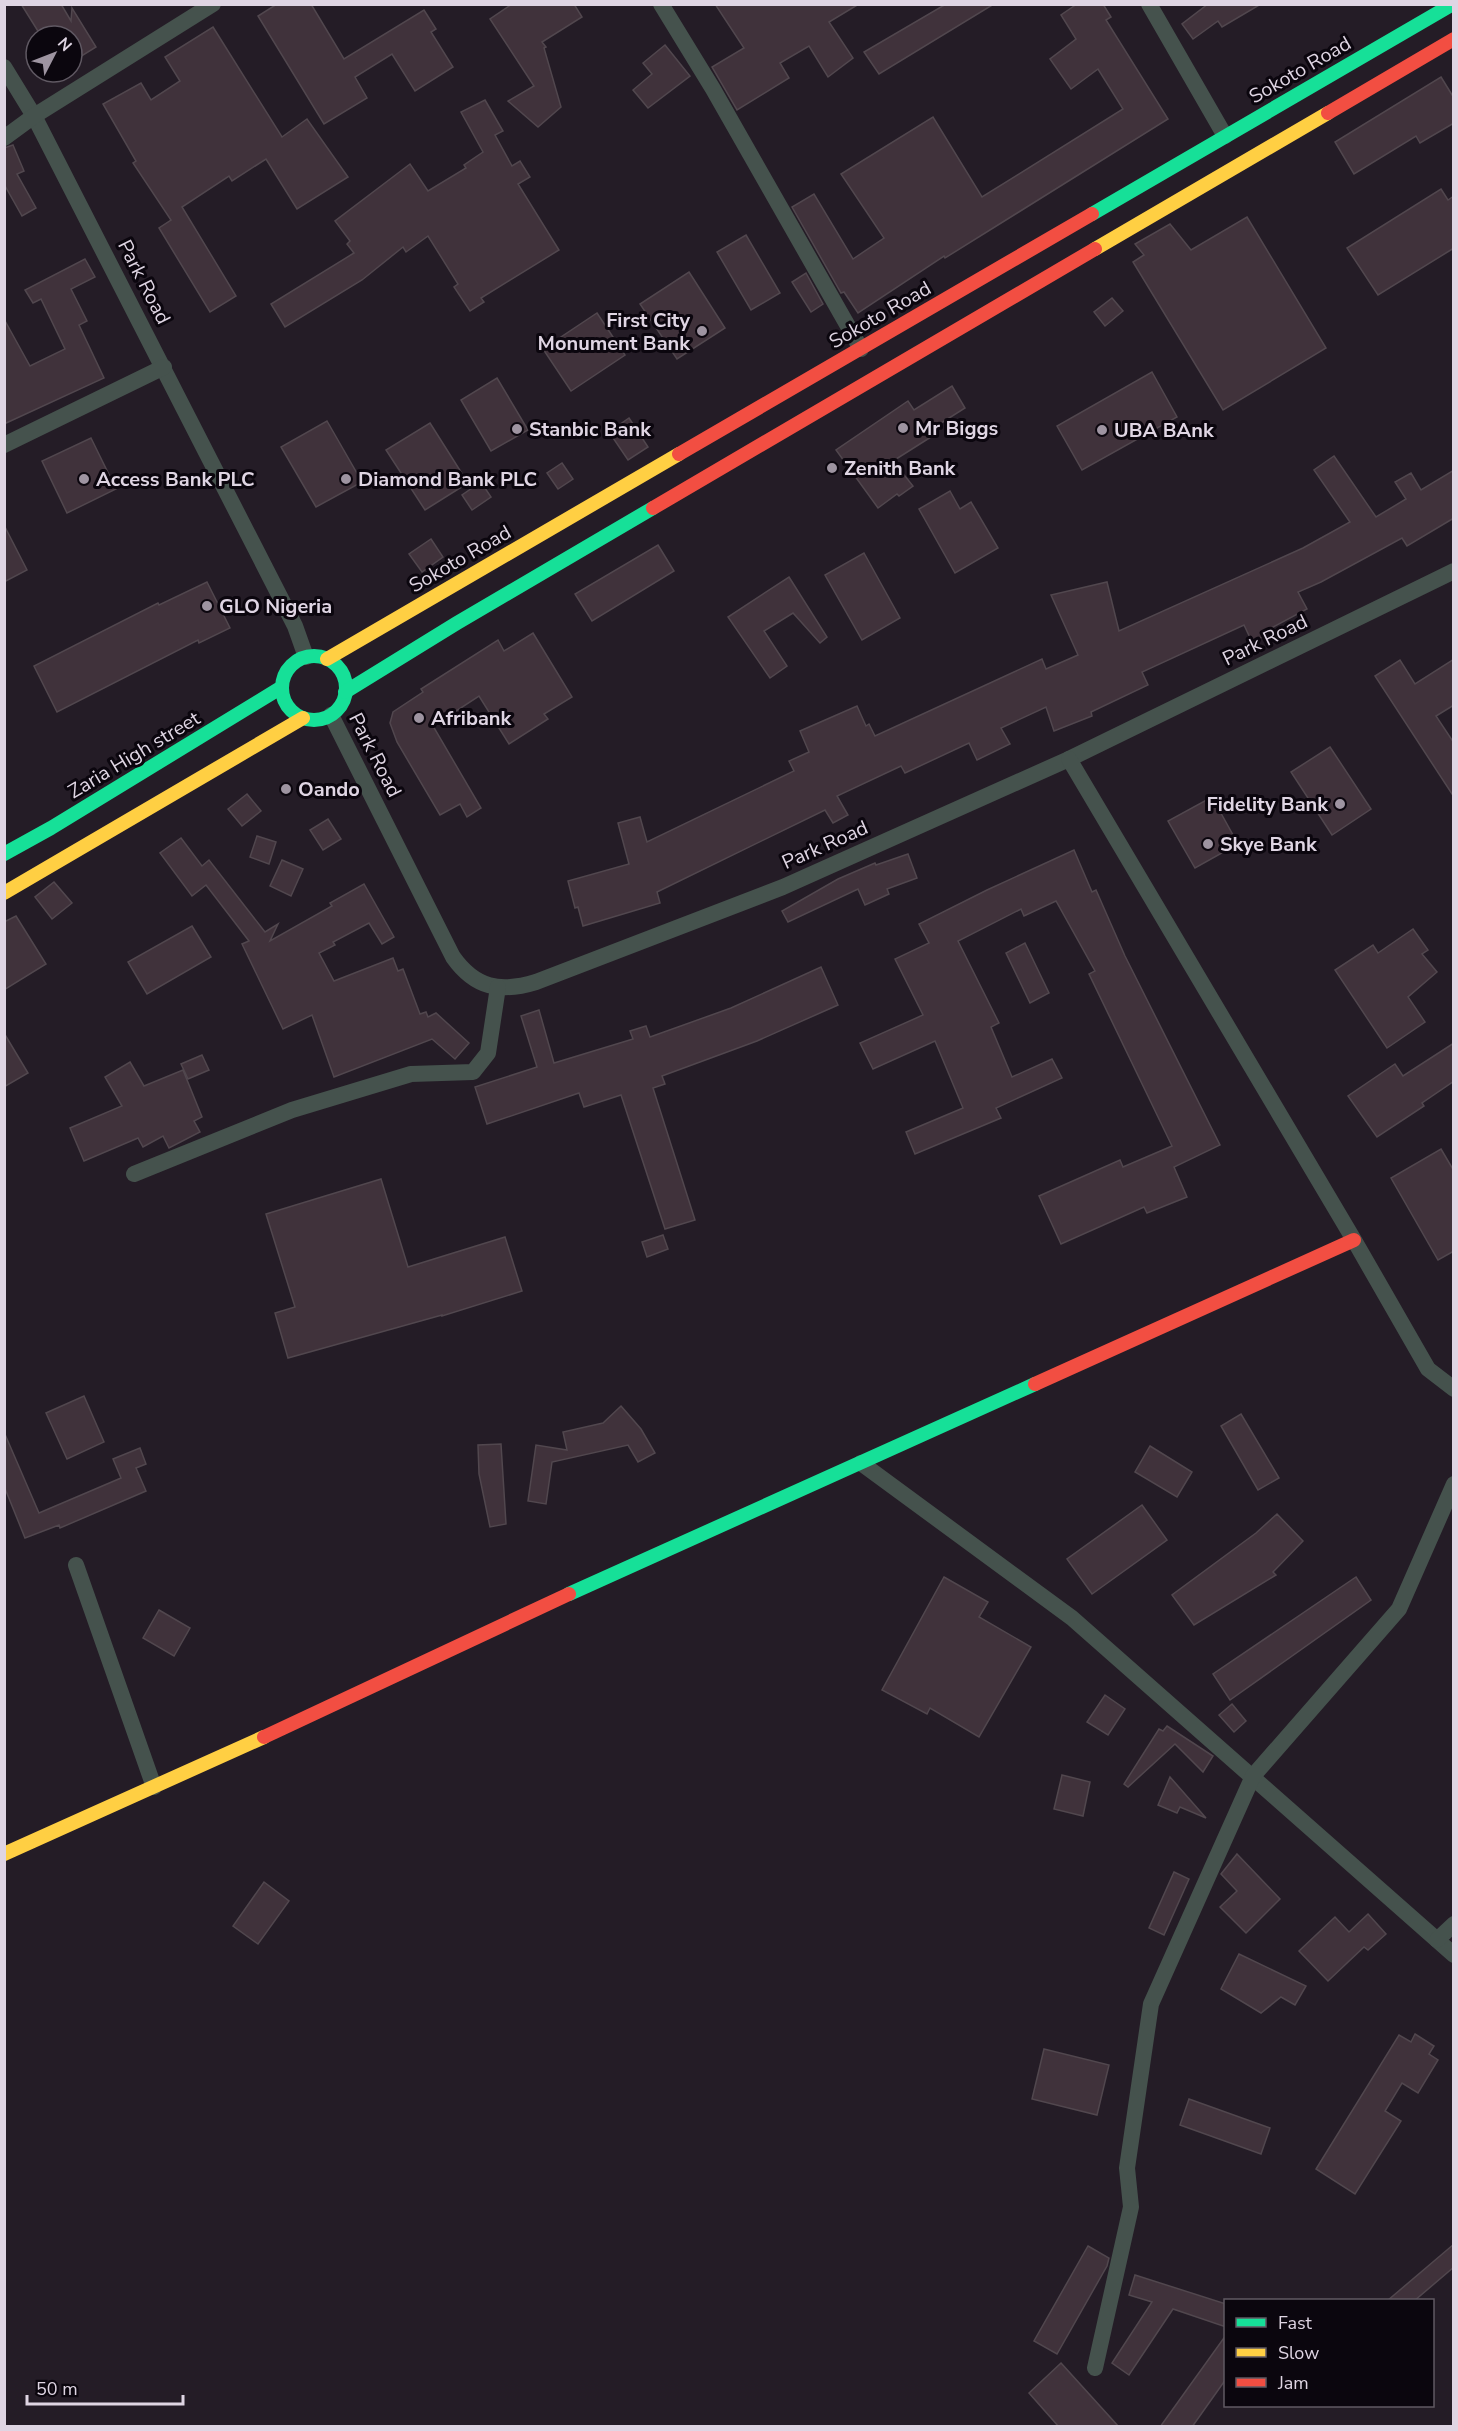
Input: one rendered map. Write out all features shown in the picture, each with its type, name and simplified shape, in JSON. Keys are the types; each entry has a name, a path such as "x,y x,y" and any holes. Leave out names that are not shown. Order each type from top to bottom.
{"main road":[{"name":"Sokoto Road","path":"327,659 1453,4"},
{"path":"345,692 457,622 1454,39"},
{"path":"306,657 317,657 327,659 342,672 345,692 338,709 331,715 313,720 303,718 288,706 283,697 282,687 289,668 306,657"},
{"name":"Zaria High street","path":"4,854 51,828 282,687"},
{"path":"4,893 303,718"},
{"path":"4,1854 354,1697 574,1593 1354,1240"}],"street":[{"path":"4,138 34,116 213,4"},
{"path":"662,4 861,349"},
{"path":"1149,4 1225,136"},
{"name":"Park Road","path":"4,67 34,116 164,367 295,626 306,657"},
{"path":"4,445 164,367"},
{"name":"Park Road","path":"331,715 453,957 468,975 482,983 510,988 536,982 783,887 1070,759 1454,571"},
{"path":"1070,759 1354,1240 1428,1370 1454,1389"},
{"path":"134,1174 292,1110 411,1074 473,1072 488,1053 498,987"},
{"path":"861,1463 1072,1618 1454,1955"},
{"path":"1095,2368 1131,2207 1127,2169 1151,2004 1253,1776 1400,1610 1454,1484"},
{"path":"76,1565 154,1787"},
{"path":"1437,1940 1454,1924"}],"building":[{"path":"21,4 61,4 71,21 72,8 82,24 34,24"},
{"path":"277,4 311,4 344,59 424,10 436,29 431,32 453,67 415,91 392,54 355,77 367,98 324,124 258,16"},
{"path":"512,4 574,4 582,17 542,42 546,47 544,48 561,107 538,127 508,101 534,86 490,19"},
{"path":"715,4 859,4 829,22 853,58 828,77 809,46 780,63 789,78 737,110 712,67 744,48"},
{"path":"946,4 994,4 879,74 864,52"},
{"path":"1077,4 1103,4 1111,17 1106,20 1168,119 945,258 944,256 858,313 844,292 841,293 792,207 814,194 853,259 884,238 841,174 933,117 982,197 1123,109 1098,69 1071,89 1050,59 1076,39 1061,15"},
{"path":"1208,4 1261,4 1222,27 1218,21 1193,39 1182,24"},
{"path":"213,27 282,137 307,119 348,177 297,209 266,159 232,181 229,176 182,207 236,296 210,312 159,228 171,220 133,163 136,161 103,104 141,83 151,100 180,81 165,57"},
{"path":"84,28 96,47 84,54"},
{"path":"665,45 690,76 648,108 633,90 652,74 643,63"},
{"path":"1441,77 1454,98 1454,123 1420,143 1416,136 1354,174 1335,142"},
{"path":"485,100 503,131 495,135 512,166 520,161 530,177 518,184 559,250 481,298 484,302 470,311 454,287 458,284 428,236 406,252 403,247 362,280 285,327 271,304 354,253 347,244 350,241 335,221 410,164 428,191 466,168 464,165 483,152 461,112"},
{"path":"13,145 24,171 17,174 36,208 22,216 4,184 4,148"},
{"path":"1441,189 1448,200 1454,196 1454,248 1378,295 1347,248"},
{"path":"1247,217 1326,348 1223,410 1133,262 1144,255 1135,244 1170,224 1191,250"},
{"path":"746,235 780,293 751,310 717,252"},
{"path":"85,259 95,277 71,289 87,321 79,325 104,378 4,424 4,319 30,366 65,349 41,299 33,303 25,290"},
{"path":"689,272 725,328 677,359 640,304"},
{"path":"806,273 823,304 811,312 792,282"},
{"path":"1112,298 1123,311 1105,326 1094,312"},
{"path":"597,313 625,355 571,391 543,349"},
{"path":"1152,372 1177,417 1082,470 1057,426"},
{"path":"497,378 528,430 491,451 461,400"},
{"path":"952,386 965,408 927,432 931,437 893,461 913,486 878,508 836,450 908,401 914,410"},
{"path":"629,418 648,447 628,460 609,432"},
{"path":"327,421 362,482 316,507 281,447"},
{"path":"430,423 468,483 425,510 386,450"},
{"path":"91,438 116,489 67,513 42,461"},
{"path":"1334,456 1376,517 1406,499 1395,482 1411,473 1421,490 1454,470 1454,518 1407,546 1402,538 1298,592 1307,609 1273,627 1275,631 1252,642 1244,625 1142,672 1148,685 1091,712 1092,716 1054,731 1046,707 1001,728 1010,744 977,760 969,743 905,773 901,766 837,796 848,815 833,823 825,810 657,892 660,903 583,926 578,907 575,908 568,881 629,864 618,823 640,817 647,842 794,771 789,761 809,752 800,731 857,706 866,726 869,724 875,736 1042,659 1046,669 1078,655 1051,595 1107,582 1119,631 1303,548 1350,522 1314,470"},
{"path":"562,463 573,479 558,489 547,473"},
{"path":"481,482 491,497 472,510 462,495"},
{"path":"950,491 960,509 971,502 998,548 955,573 919,509"},
{"path":"4,525 27,570 4,582"},
{"path":"431,539 443,557 422,572 409,554"},
{"path":"658,545 674,571 592,621 575,594"},
{"path":"864,553 900,618 862,640 825,575"},
{"path":"789,577 827,637 820,643 793,613 764,631 787,666 770,678 728,617"},
{"path":"207,582 230,628 199,643 198,640 57,712 34,666 158,603 159,605"},
{"path":"533,633 572,697 544,714 548,719 509,744 479,696 433,726 481,808 467,817 460,804 440,815 397,742 390,723 393,712 423,692 421,689 498,640 504,651"},
{"path":"1454,659 1454,705 1436,716 1454,743 1454,797 1375,676 1400,660 1415,684"},
{"path":"1330,747 1371,809 1332,835 1291,772"},
{"path":"247,794 261,811 242,826 228,809"},
{"path":"1212,797 1238,844 1195,868 1168,821"},
{"path":"328,819 341,839 323,850 310,830"},
{"path":"257,836 276,842 269,864 250,857"},
{"path":"181,838 202,866 209,860 265,932 278,924 270,941 332,906 330,903 364,884 394,937 382,944 369,923 333,942 335,945 319,953 334,981 393,958 398,971 403,969 420,1014 426,1012 428,1017 436,1013 469,1043 455,1059 432,1039 334,1077 312,1015 283,1029 242,944 249,941 206,885 192,896 160,853"},
{"path":"1074,850 1092,892 1096,890 1125,956 1220,1145 1174,1167 1187,1197 1147,1213 1144,1207 1061,1244 1039,1196 1120,1160 1123,1167 1172,1146 1089,974 1095,971 1056,901 1024,916 1021,909 958,941 999,1023 991,1027 1012,1077 1052,1059 1062,1078 996,1108 1001,1118 915,1154 906,1132 963,1108 935,1041 873,1069 860,1043 923,1015 895,959 929,943 919,924"},
{"path":"908,854 917,878 887,889 889,894 865,905 858,889 788,922 782,911 838,879 875,863 876,865"},
{"path":"282,860 303,869 291,896 270,886"},
{"path":"54,882 72,903 52,919 35,897"},
{"path":"16,916 46,964 4,990 4,922"},
{"path":"192,926 211,957 147,994 128,962"},
{"path":"1413,929 1428,950 1422,954 1437,972 1408,997 1425,1022 1387,1048 1335,970 1373,945 1378,953"},
{"path":"1025,943 1049,993 1030,1003 1006,953"},
{"path":"821,967 838,1005 757,1041 662,1076 665,1084 653,1088 695,1220 665,1229 621,1095 584,1107 579,1093 487,1124 475,1087 537,1067 521,1016 539,1010 554,1063 633,1039 630,1031 646,1026 650,1037 731,1008"},
{"path":"4,1033 28,1073 4,1087"},
{"path":"1454,1043 1454,1081 1422,1103 1424,1106 1377,1137 1348,1096 1395,1064 1403,1076"},
{"path":"202,1055 209,1070 188,1079 181,1064"},
{"path":"130,1062 144,1086 183,1070 202,1117 194,1121 200,1132 169,1148 163,1136 143,1147 138,1138 84,1161 70,1128 122,1106 105,1077"},
{"path":"1441,1149 1454,1171 1454,1251 1438,1260 1391,1178"},
{"path":"381,1179 408,1267 505,1237 522,1291 442,1316 288,1358 275,1313 295,1307 266,1214"},
{"path":"663,1235 668,1249 647,1257 642,1242"},
{"path":"84,1396 104,1442 67,1459 46,1413"},
{"path":"621,1406 641,1429 655,1453 638,1462 628,1445 552,1462 546,1504 528,1501 536,1445 567,1450 563,1432 603,1423"},
{"path":"1241,1414 1279,1478 1258,1490 1221,1426"},
{"path":"4,1432 39,1513 121,1478 113,1459 140,1448 146,1464 136,1468 146,1491 60,1528 59,1525 25,1538 4,1486"},
{"path":"501,1444 506,1524 490,1527 479,1474 478,1445"},
{"path":"1150,1446 1192,1472 1177,1497 1135,1472"},
{"path":"1142,1505 1167,1540 1092,1594 1067,1559"},
{"path":"1277,1514 1303,1541 1273,1572 1276,1575 1194,1625 1172,1595 1256,1533"},
{"path":"944,1577 988,1602 979,1617 1031,1647 979,1737 930,1708 927,1714 882,1690"},
{"path":"1356,1577 1371,1600 1230,1700 1213,1674"},
{"path":"159,1610 190,1628 174,1656 143,1638"},
{"path":"1105,1695 1125,1709 1108,1735 1087,1722"},
{"path":"1232,1704 1246,1721 1234,1732 1219,1715"},
{"path":"1167,1726 1213,1756 1203,1772 1175,1744 1128,1787 1124,1784 1159,1729 1163,1731"},
{"path":"1062,1775 1090,1782 1083,1816 1054,1809"},
{"path":"1170,1777 1206,1818 1180,1807 1177,1813 1158,1805"},
{"path":"1237,1854 1280,1899 1246,1933 1220,1907 1237,1891 1221,1874"},
{"path":"1174,1872 1189,1879 1164,1935 1149,1928"},
{"path":"264,1882 289,1901 258,1944 233,1926"},
{"path":"1368,1914 1386,1934 1368,1950 1364,1947 1328,1981 1299,1951 1335,1917 1349,1932"},
{"path":"1239,1954 1306,1986 1295,2005 1281,1997 1261,2013 1221,1989"},
{"path":"1415,2034 1434,2046 1429,2054 1438,2060 1418,2093 1402,2083 1385,2111 1401,2121 1355,2194 1316,2169 1399,2035 1411,2042"},
{"path":"1044,2049 1109,2065 1097,2115 1032,2099"},
{"path":"1189,2099 1270,2128 1261,2154 1180,2125"},
{"path":"1454,2244 1454,2267 1416,2299 1389,2299"},
{"path":"1088,2246 1109,2258 1107,2266 1057,2354 1034,2341"},
{"path":"1135,2275 1224,2303 1224,2326 1173,2309 1129,2375 1112,2363 1152,2302 1129,2295"},
{"path":"1224,2338 1224,2382 1192,2427 1160,2427"},
{"path":"1061,2363 1119,2427 1059,2427 1029,2393"}],"traffic: fast":[{"path":"1092,214 1453,4"},
{"path":"345,692 653,508"},
{"path":"314,656 332,662 340,670 346,688 340,706 332,714 314,720 296,714 288,706 282,688 288,670 296,662 314,656"},
{"path":"4,854 51,828 282,687"},
{"path":"569,1594 1035,1384"}],"traffic: slow":[{"path":"1095,249 1328,113"},
{"path":"327,659 679,454"},
{"path":"4,893 303,718"},
{"path":"4,1854 264,1737"}],"traffic: jam":[{"path":"1328,113 1454,39"},
{"path":"679,454 1092,214"},
{"path":"653,508 1095,249"},
{"path":"1035,1384 1354,1240"},
{"path":"264,1737 569,1594"}],"place":[{"name":"First City Monument Bank","path":"702,331"},
{"name":"Mr Biggs","path":"903,428"},
{"name":"Stanbic Bank","path":"517,429"},
{"name":"UBA BAnk","path":"1102,430"},
{"name":"Zenith Bank","path":"832,468"},
{"name":"Access Bank PLC","path":"84,479"},
{"name":"Diamond Bank PLC","path":"346,479"},
{"name":"GLO Nigeria","path":"207,606"},
{"name":"Afribank","path":"419,718"},
{"name":"Oando","path":"286,789"},
{"name":"Fidelity Bank","path":"1340,804"},
{"name":"Skye Bank","path":"1208,844"}]}
